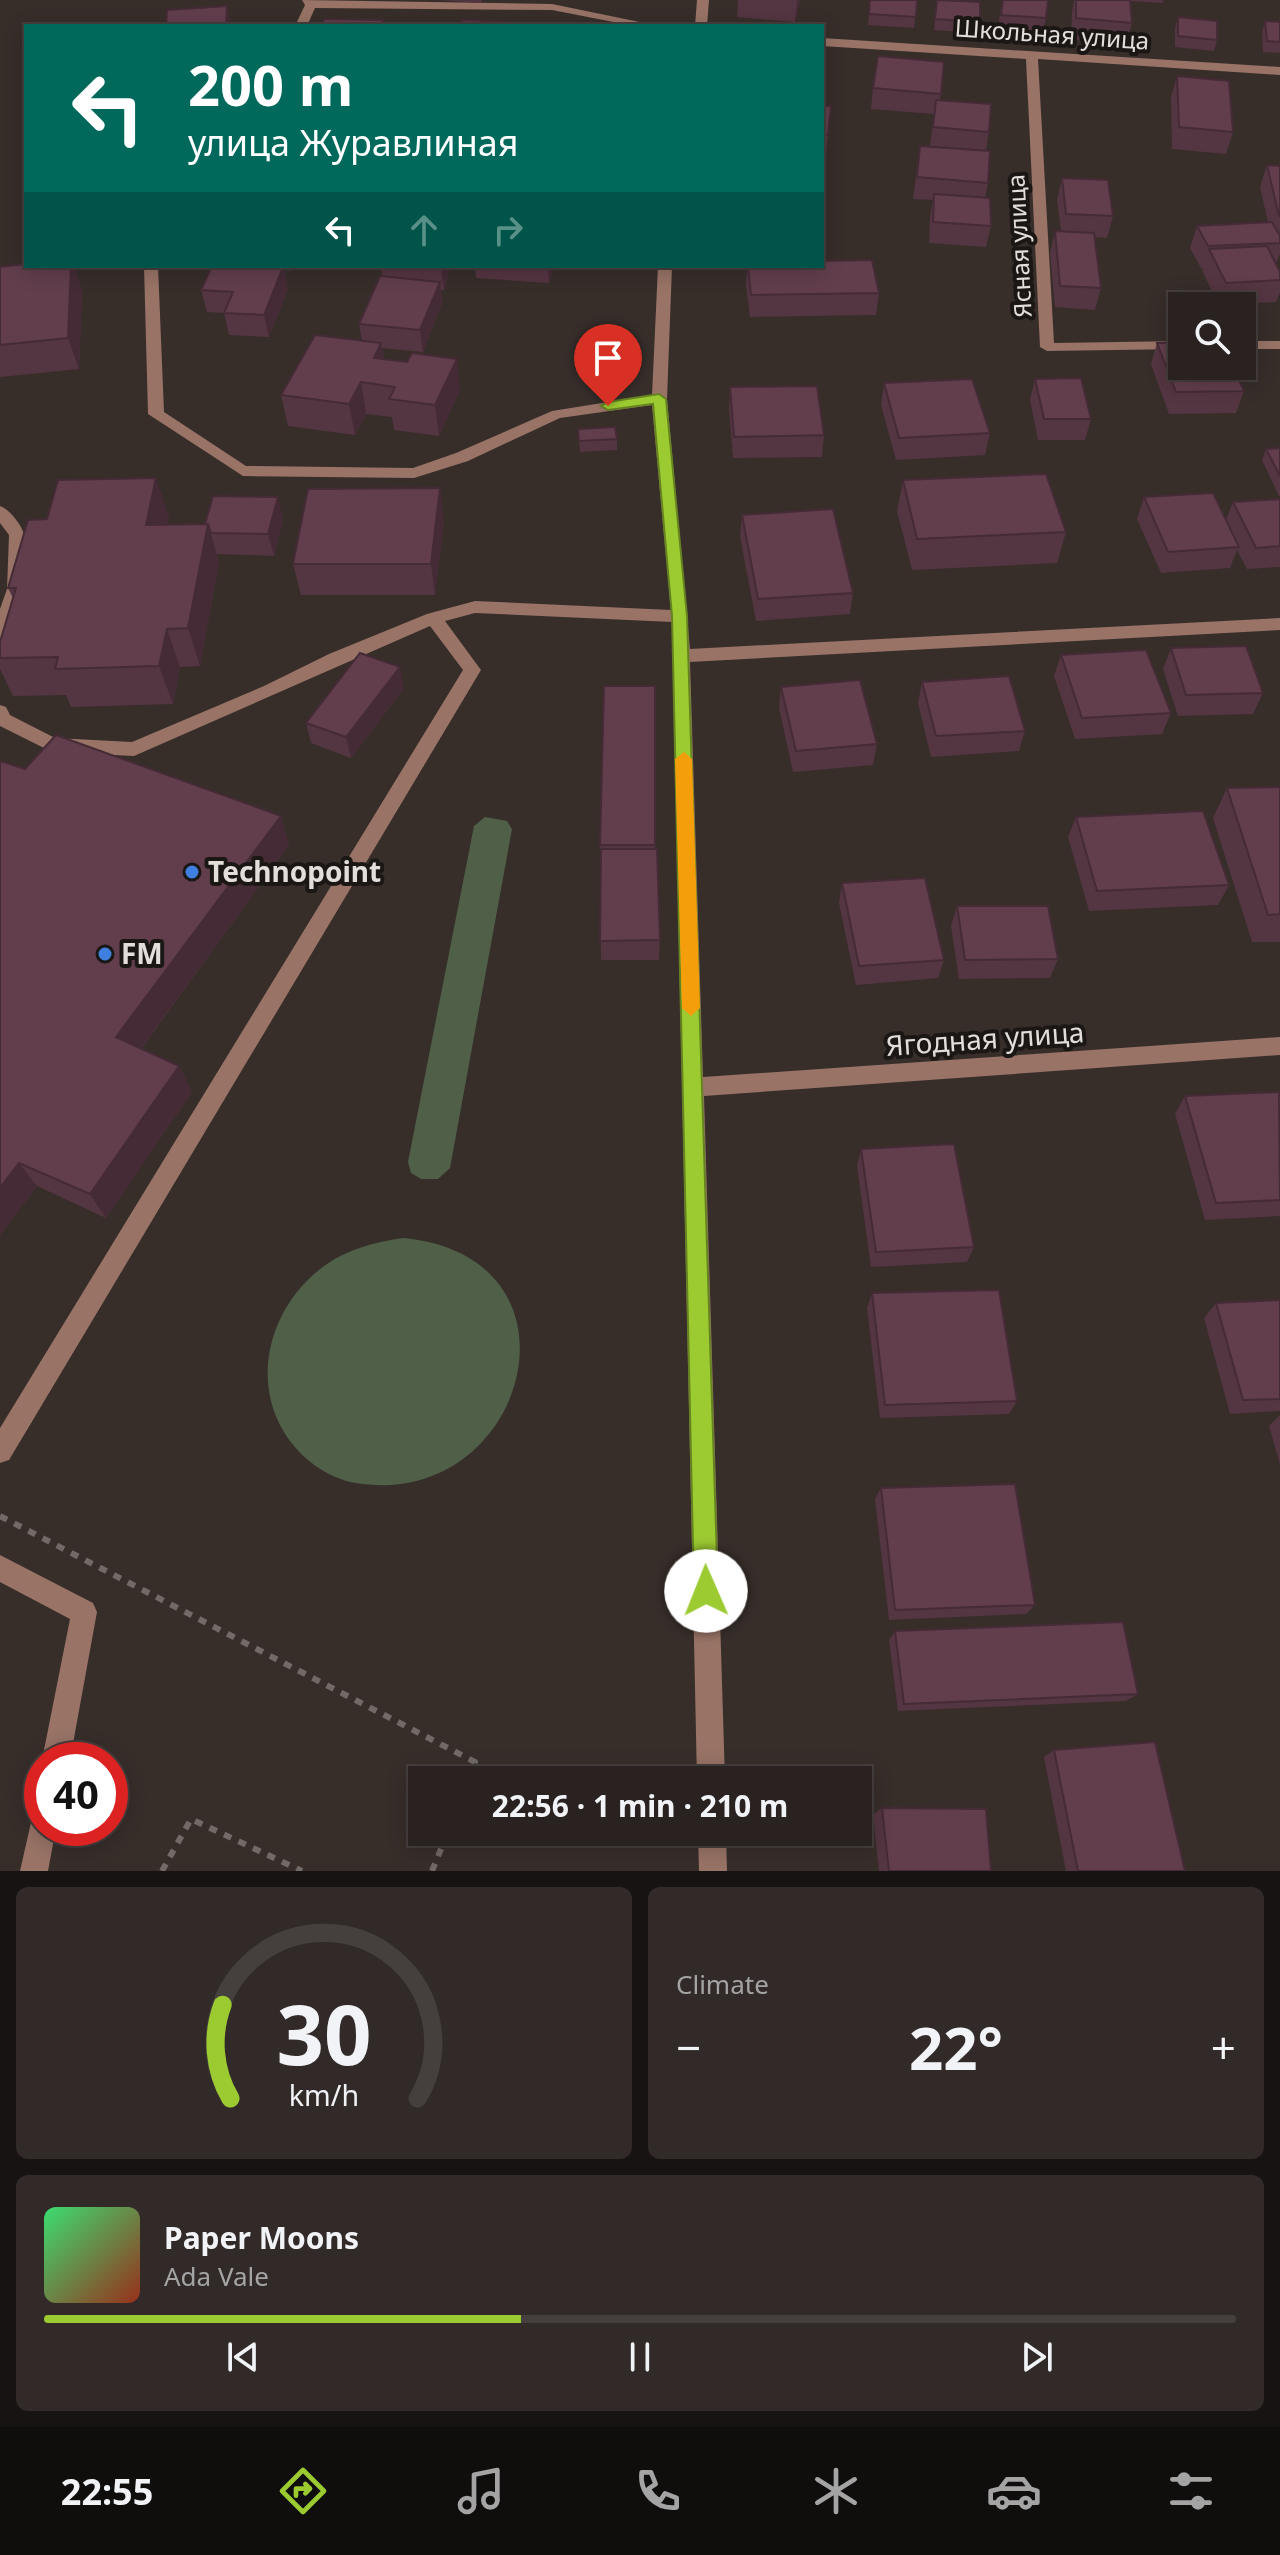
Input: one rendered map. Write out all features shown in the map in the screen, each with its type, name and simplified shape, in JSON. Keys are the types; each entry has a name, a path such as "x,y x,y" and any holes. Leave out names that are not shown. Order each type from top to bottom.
{"street":[{"path":"701,24 703,0"},
{"path":"302,24 310,3 552,7 642,24"},
{"name":"Школьная улица","path":"824,42 1280,71"},
{"name":"Ясная улица","path":"1032,56 1047,347 1168,345"},
{"path":"151,268 156,414 243,471 414,473 462,457 557,414 659,399"},
{"path":"665,268 659,399 680,616 711,1766"},
{"path":"1256,345 1280,345"},
{"path":"0,511 17,535 15,589 0,635"},
{"path":"0,712 3,719 52,745 134,749 270,691 335,658 433,618 475,607 680,616"},
{"path":"0,1451 472,670 433,618"},
{"path":"681,656 1280,624"},
{"name":"Ягодная улица","path":"693,1087 1280,1046"},
{"path":"0,1568 84,1612 59,1742"},
{"path":"34,1871 39,1846"},
{"path":"712,1846 713,1871"}],"path":[{"path":"0,1516 475,1762 473,1766"},
{"path":"162,1871 191,1819 302,1871"},
{"path":"432,1871 442,1846"}],"green space":[{"path":"485,817 507,821 512,829 450,1168 438,1179 421,1179 411,1173 408,1162 474,826"},
{"path":"403,1238 464,1255 502,1288 518,1331 516,1378 497,1423 463,1459 415,1481 356,1483 314,1465 297,1450 284,1432 269,1388 268,1365 272,1342 291,1300 324,1266 362,1247"}],"building":[{"path":"870,0 917,0 916,17 869,14"},
{"path":"937,0 980,2 980,22 935,19"},
{"path":"1003,0 1048,0 1046,18 1001,15"},
{"path":"1076,0 1130,0 1132,23 1076,18"},
{"path":"227,6 226,24 166,24 167,10"},
{"path":"1178,17 1217,21 1217,40 1178,36"},
{"path":"324,19 383,20 382,24 322,24"},
{"path":"462,20 507,22 506,24 461,24"},
{"path":"1265,21 1280,22 1280,42 1267,41"},
{"path":"878,56 944,62 941,94 873,88"},
{"path":"1177,76 1229,81 1233,132 1179,127"},
{"path":"936,100 991,104 989,132 933,127"},
{"path":"824,106 831,106 828,135 824,134"},
{"path":"920,146 990,151 988,183 917,177"},
{"path":"1267,165 1280,166 1280,216 1279,216"},
{"path":"1062,178 1108,180 1113,216 1066,214"},
{"path":"934,194 990,198 991,226 933,222"},
{"path":"1272,222 1280,236 1280,243 1208,246 1197,226"},
{"path":"1055,231 1094,233 1101,288 1060,286"},
{"path":"1267,246 1280,272 1280,280 1226,283 1209,249"},
{"path":"872,260 879,293 751,295 748,268 824,268 824,261"},
{"path":"24,264 24,268 71,268 68,338 0,345 0,267"},
{"path":"211,268 283,268 264,315 224,313 233,292 201,290"},
{"path":"380,276 440,282 420,330 359,324"},
{"path":"315,335 381,343 374,358 407,362 412,353 457,359 435,405 389,399 395,387 361,382 349,404 281,395"},
{"path":"1157,343 1168,343 1168,371"},
{"path":"1081,378 1091,419 1044,419 1035,379"},
{"path":"972,379 990,433 899,438 884,383"},
{"path":"1171,380 1239,380 1244,391 1176,392"},
{"path":"817,386 824,435 734,437 730,387"},
{"path":"615,427 617,439 579,441 578,429"},
{"path":"1280,448 1280,476 1266,449"},
{"path":"1046,474 1066,532 917,539 903,480"},
{"path":"156,478 146,525 208,524 188,628 167,629 159,666 55,669 58,657 0,658 0,642 16,588 8,588 28,520 47,519 58,480"},
{"path":"440,488 431,564 293,564 308,489"},
{"path":"1213,493 1239,547 1168,552 1144,497"},
{"path":"213,496 278,497 268,534 211,533 208,524 205,524"},
{"path":"1280,499 1280,546 1256,548 1233,502"},
{"path":"833,509 853,593 758,599 742,515"},
{"path":"1246,646 1263,693 1186,695 1171,648"},
{"path":"1146,650 1171,713 1082,718 1061,655"},
{"path":"360,653 400,667 346,737 306,723"},
{"path":"1009,676 1025,731 936,736 922,682"},
{"path":"860,680 877,744 796,751 781,687"},
{"path":"604,686 655,686 655,845 600,845"},
{"name":"FM","path":"56,735 281,816 116,1037 179,1066 90,1194 19,1163 0,1188 0,761 25,769"},
{"path":"1280,787 1280,914 1268,915 1227,788"},
{"path":"1203,811 1229,885 1097,891 1076,817"},
{"path":"601,849 657,849 660,940 600,941"},
{"path":"925,878 944,960 859,966 842,883"},
{"path":"957,906 1048,906 1058,959 965,960"},
{"path":"1279,1092 1280,1200 1216,1203 1185,1096"},
{"path":"954,1144 974,1247 876,1252 861,1149"},
{"path":"999,1290 1017,1401 885,1405 872,1293"},
{"path":"1280,1300 1280,1399 1243,1400 1216,1303"},
{"path":"1015,1484 1035,1605 895,1610 881,1488"},
{"path":"1123,1622 1138,1694 904,1704 895,1631"},
{"path":"1155,1742 1185,1871 1078,1871 1054,1750"},
{"path":"882,1808 986,1809 991,1871 889,1871"}],"slow traffic":[{"path":"684,759 691,1008"}],"place":[{"name":"Technopoint","path":"192,872"},
{"name":"FM","path":"105,954"}],"route":[{"path":"608,406 659,399 680,616 706,1591"}]}
